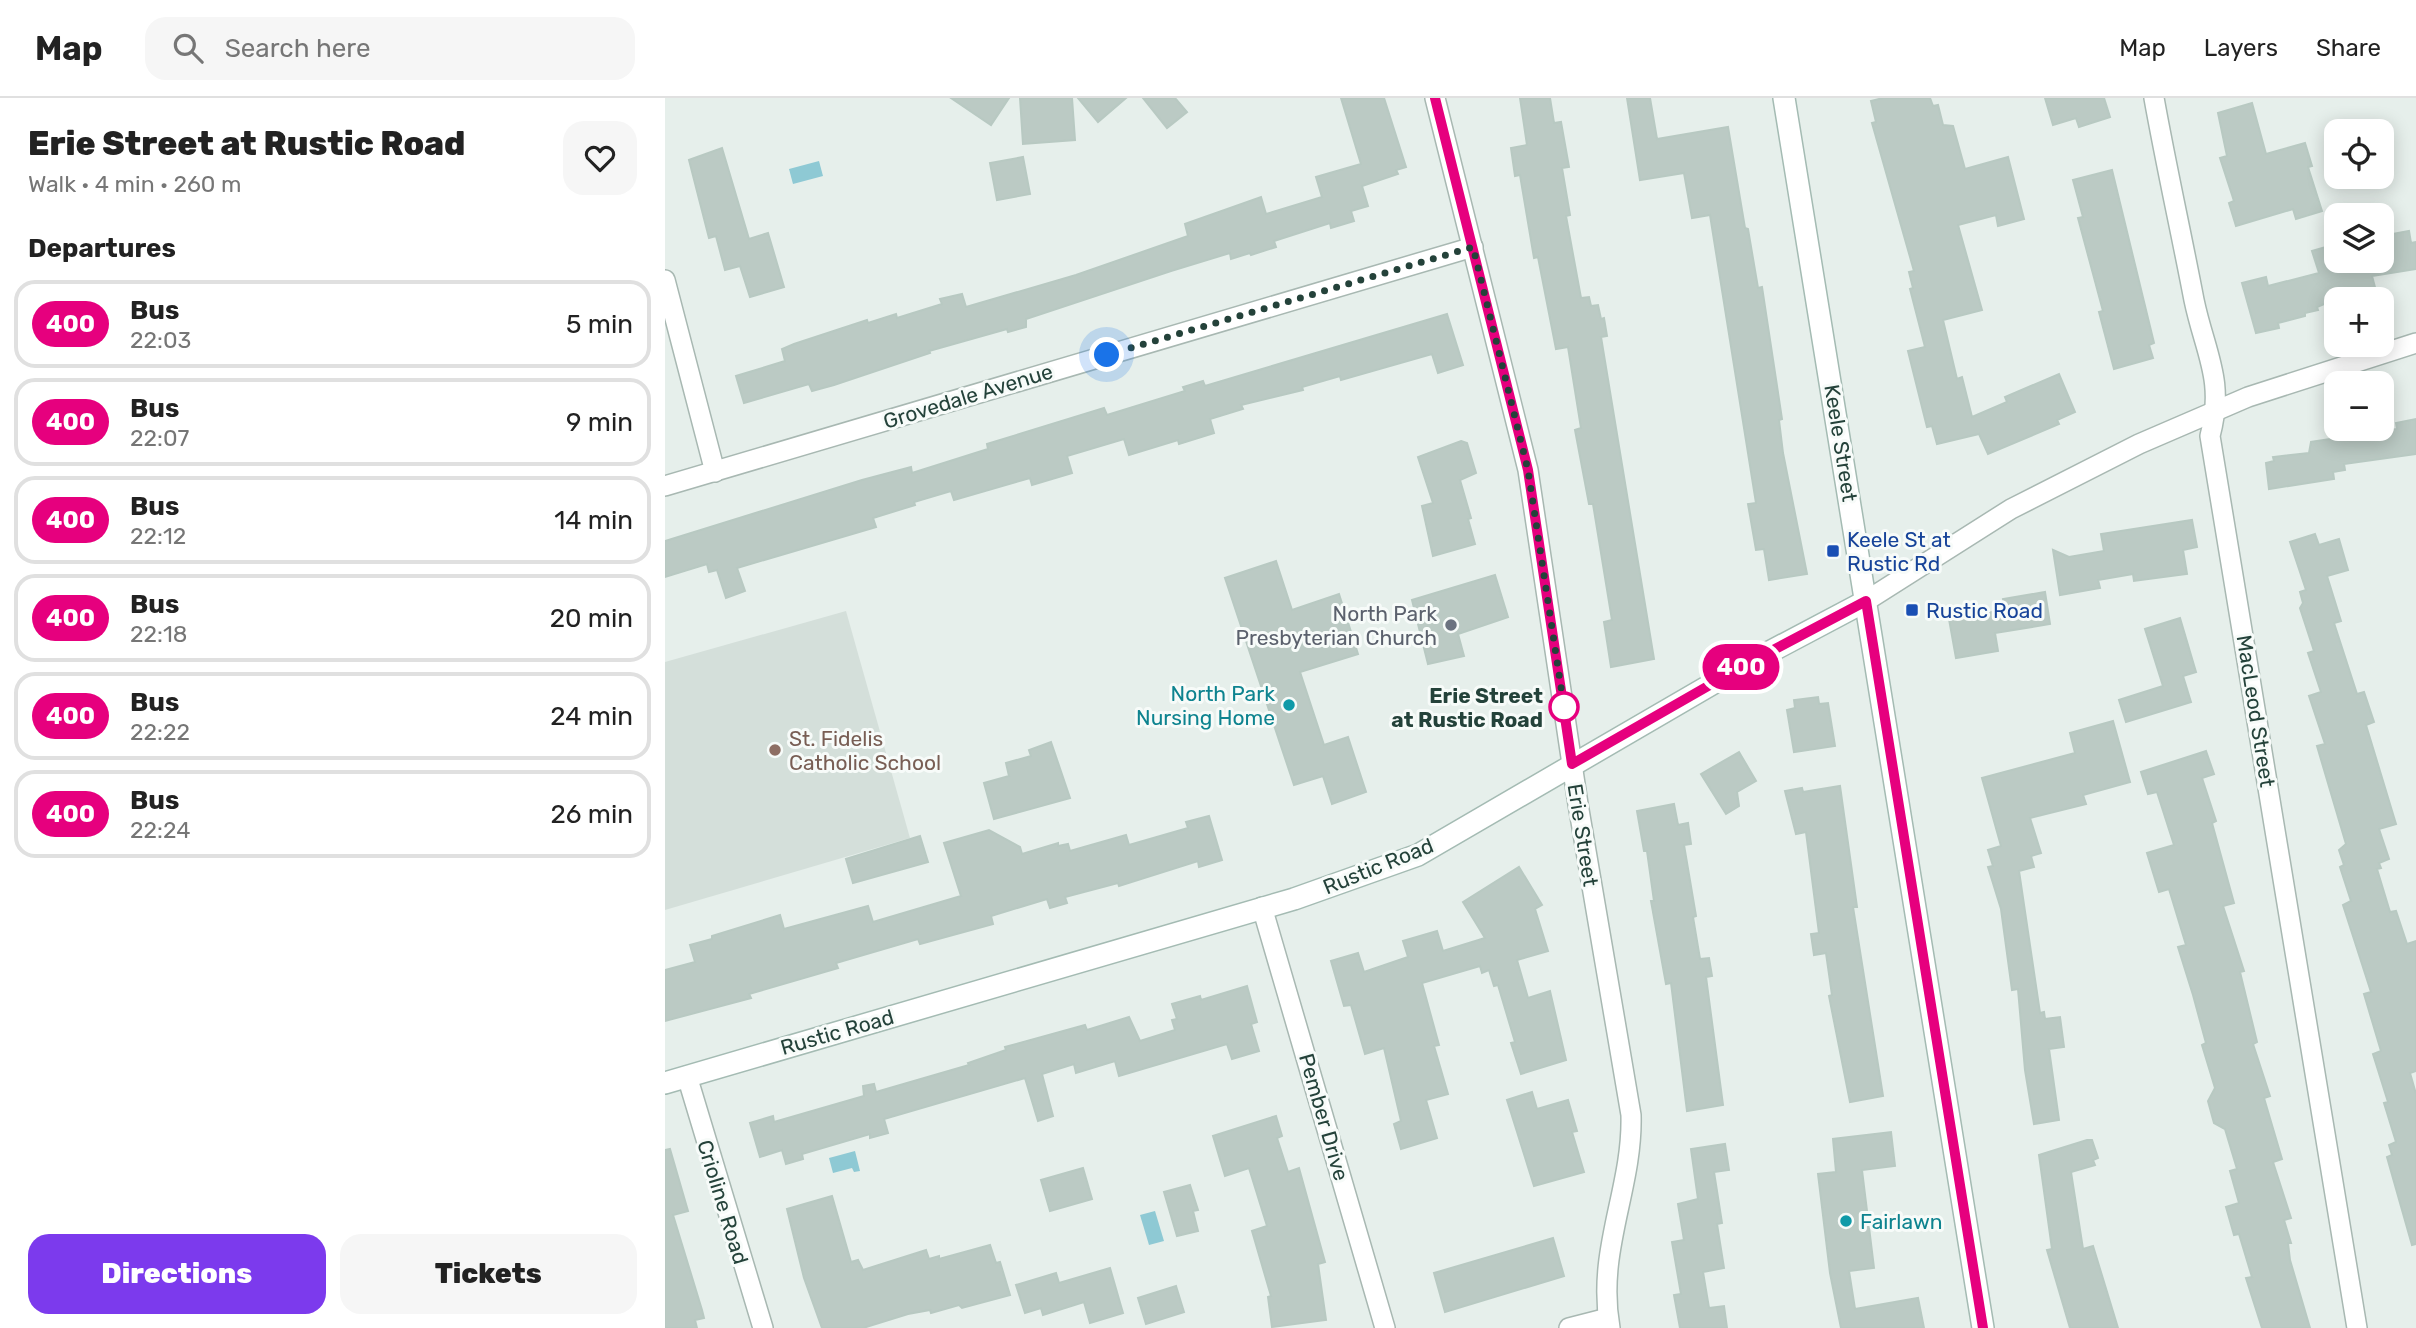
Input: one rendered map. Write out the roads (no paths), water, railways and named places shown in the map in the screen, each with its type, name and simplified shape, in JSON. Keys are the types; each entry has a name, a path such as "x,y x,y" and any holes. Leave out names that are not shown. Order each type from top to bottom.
{"street":[{"name":"Erie Street","path":"1435,98 1528,470 1572,764 1631,1115 1632,1142 1612,1227 1607,1288 1609,1323"},
{"name":"Keele Street","path":"1784,98 1983,1328"},
{"name":"MacLeod Street","path":"2154,98 2198,316 2216,378 2217,409 2210,436 2357,1328"},
{"name":"Grovedale Avenue","path":"665,486 1473,247"},
{"path":"665,280 715,472"},
{"name":"Rustic Road","path":"665,1083 1294,899 1418,855 1743,666 1866,601 2011,509 2217,409 2416,343"},
{"name":"Pember Drive","path":"1262,907 1385,1328"},
{"name":"Crioline Road","path":"687,1076 763,1328"},
{"path":"1569,1328 1609,1323"}],"water":[{"path":"819,161 823,176 793,184 789,169"},
{"path":"855,1151 860,1171 854,1172 852,1168 833,1173 829,1158"},
{"path":"1155,1211 1164,1241 1149,1245 1140,1215"}],"place":[{"name":"Keele St at Rustic Rd","path":"1833,551"},
{"name":"Rustic Road","path":"1912,610"},
{"name":"North Park Presbyterian Church","path":"1451,625"},
{"name":"North Park Nursing Home","path":"1289,705"},
{"name":"Erie Street at Rustic Road","path":"1564,707"},
{"name":"St. Fidelis Catholic School","path":"775,750"},
{"name":"Fairlawn","path":"1846,1221"}]}
